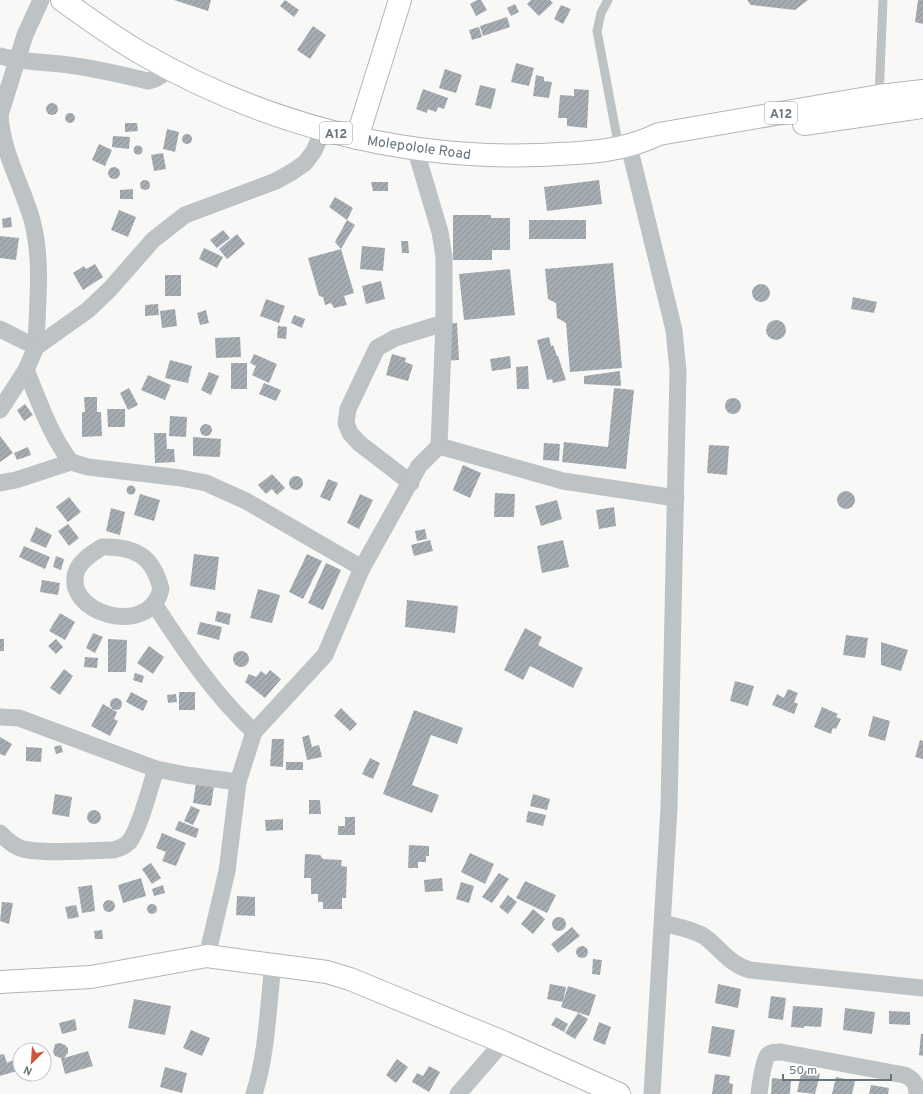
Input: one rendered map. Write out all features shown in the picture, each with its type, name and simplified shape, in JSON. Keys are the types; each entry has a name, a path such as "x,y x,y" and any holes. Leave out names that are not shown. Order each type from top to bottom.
{"main road":[{"name":"Molepolole Road","path":"62,0 138,51 171,69 273,114 323,130 357,138 415,148 463,154 505,156 630,146 659,134 881,104 923,91"},
{"path":"357,138 400,0"},
{"name":"Molepolole Road","path":"881,104 923,107"},
{"path":"0,982 91,976 207,956 327,972 350,979 503,1042 619,1094"}],"street":[{"path":"0,410 26,370 36,348 39,266 37,243 32,219 1,132 0,115 25,35 41,0"},
{"path":"0,56 17,61 74,66 148,81 155,79 171,69"},
{"path":"36,348 88,310 110,289 153,240 171,224 185,214 276,181 292,172 305,163 314,152 323,130"},
{"path":"630,146 674,330 677,349 676,498 669,808 652,1094"},
{"path":"207,956 227,871 238,782 254,732 325,655 362,568 411,483 419,466 439,446 444,323 444,257 440,232 415,148"},
{"path":"411,483 359,443 350,433 346,423 348,409 377,348 395,338 444,323"},
{"path":"0,329 36,348"},
{"path":"26,370 53,434 61,449 71,462"},
{"path":"439,446 563,481 676,498"},
{"path":"0,483 16,480 71,462 88,467 181,478 206,483 246,501 362,568"},
{"path":"102,547 127,549 142,555 152,564 161,589 155,605 146,611 130,616 113,617 100,612 80,597 75,583 77,569 84,561 102,547"},
{"path":"155,605 183,648 228,707 254,732"},
{"path":"0,718 19,718 156,769 186,775 238,782"},
{"path":"0,833 6,840 20,848 33,851 113,850 123,848 130,840 136,827 156,769"},
{"path":"663,923 699,934 733,963 739,967 750,970 923,988"},
{"path":"254,1094 259,1079 262,1062 273,965"},
{"path":"458,1094 503,1042"},
{"path":"759,1094 768,1055 774,1052 780,1052 904,1075 915,1082 917,1094"}],"lane":[{"path":"608,0 601,12 597,31 630,146"},
{"path":"881,104 883,0"}],"building":[{"path":"174,0 211,0 208,11"},
{"path":"285,0 299,10 294,17 280,6"},
{"path":"477,0 481,0 487,10 476,16 470,4"},
{"path":"531,0 550,0 553,3 539,16 527,4"},
{"path":"747,0 808,0 795,10 751,5"},
{"path":"918,0 923,0 923,24 915,22"},
{"path":"515,4 519,12 511,16 507,8"},
{"path":"561,5 571,9 563,24 554,19"},
{"path":"507,17 510,27 483,36 480,26"},
{"path":"313,26 326,35 310,59 297,50"},
{"path":"479,27 482,37 472,40 469,30"},
{"path":"516,63 534,68 529,86 511,82"},
{"path":"445,69 462,75 456,93 439,88"},
{"path":"536,75 544,77 544,81 552,82 549,98 533,96"},
{"path":"480,85 496,89 491,109 475,105"},
{"path":"423,89 448,98 444,109 438,107 436,112 428,109 427,113 416,109"},
{"path":"574,89 589,90 587,128 567,126 567,118 558,118 560,95 574,96"},
{"path":"50,103 54,103 58,109 54,115 50,115 46,111 46,107"},
{"path":"68,113 72,113 74,114 74,122 68,123 65,120 65,116"},
{"path":"125,123 137,123 138,131 125,132"},
{"path":"167,129 179,132 175,152 163,149"},
{"path":"185,134 189,134 192,139 189,144 185,144 182,141 182,137"},
{"path":"113,136 130,137 129,149 112,147"},
{"path":"99,144 112,150 105,166 92,160"},
{"path":"138,145 143,150 138,155 133,150"},
{"path":"163,153 166,169 154,171 151,155"},
{"path":"114,167 118,169 120,173 118,177 114,179 110,177 108,173 110,169"},
{"path":"143,180 147,180 149,181 149,189 143,190 140,187 140,183"},
{"path":"599,180 602,204 547,211 544,187"},
{"path":"371,182 388,182 388,191 373,191"},
{"path":"133,189 133,199 120,199 120,190"},
{"path":"335,197 353,208 347,220 329,207"},
{"path":"119,210 136,217 128,237 111,230"},
{"path":"453,215 491,215 491,218 510,218 510,250 492,250 492,260 453,260"},
{"path":"11,217 12,227 3,228 2,219"},
{"path":"347,220 355,225 341,249 335,242"},
{"path":"529,220 586,220 586,239 529,239"},
{"path":"223,230 230,238 217,248 210,240"},
{"path":"237,234 245,244 227,259 219,249"},
{"path":"0,236 19,238 16,260 0,258"},
{"path":"401,241 408,241 409,253 402,253"},
{"path":"362,246 385,248 383,271 360,269"},
{"path":"204,248 223,257 217,268 199,259"},
{"path":"341,249 354,293 344,296 347,305 334,308 331,303 325,305 323,297 319,296 308,258"},
{"path":"613,263 622,368 570,372 566,323 557,318 556,303 548,299 545,269"},
{"path":"95,264 103,277 83,290 73,273 84,266 86,269"},
{"path":"510,269 515,315 464,320 459,274"},
{"path":"165,275 181,275 181,296 165,296"},
{"path":"381,281 385,299 366,304 362,286"},
{"path":"757,284 765,284 770,289 768,300 765,302 757,302 752,297 752,289"},
{"path":"853,297 877,302 874,313 851,309"},
{"path":"266,299 285,306 279,323 260,316"},
{"path":"158,304 159,315 145,316 145,305"},
{"path":"175,309 177,326 162,328 160,311"},
{"path":"206,310 209,323 200,325 197,313"},
{"path":"294,315 305,319 302,328 291,323"},
{"path":"776,320 783,323 786,330 783,337 776,340 769,337 766,330 769,323"},
{"path":"457,323 459,360 442,361 439,324"},
{"path":"278,326 287,327 286,339 277,338"},
{"path":"240,337 241,357 216,358 215,338"},
{"path":"549,337 551,346 553,345 558,356 566,380 553,383 552,379 547,380 537,340"},
{"path":"254,354 277,364 269,383 252,375 256,366 250,363"},
{"path":"392,354 406,358 405,362 413,365 408,381 386,375"},
{"path":"510,356 511,368 492,371 490,359"},
{"path":"170,360 192,366 188,383 165,378"},
{"path":"231,363 247,363 247,389 231,389"},
{"path":"528,366 529,389 517,389 516,367"},
{"path":"620,371 621,386 584,384 584,376"},
{"path":"209,372 219,376 211,395 201,390"},
{"path":"148,375 171,385 165,400 141,390"},
{"path":"264,383 281,390 276,401 259,394"},
{"path":"129,388 138,405 128,410 120,393"},
{"path":"614,388 634,390 626,469 562,462 564,442 608,447"},
{"path":"84,397 97,397 97,412 101,412 102,436 82,437 82,412 85,412"},
{"path":"730,398 736,398 741,403 739,412 736,414 730,414 725,409 725,403"},
{"path":"25,404 33,415 24,421 17,410"},
{"path":"107,409 125,409 125,427 108,427"},
{"path":"170,416 187,417 186,437 169,436"},
{"path":"208,424 211,425 211,435 204,436 201,435 200,428 201,425"},
{"path":"154,433 166,433 167,449 174,449 175,462 155,463"},
{"path":"0,436 13,453 0,462"},
{"path":"193,437 221,439 220,457 193,456"},
{"path":"544,443 560,444 559,461 543,460"},
{"path":"709,445 729,446 727,475 707,473"},
{"path":"28,447 31,455 17,460 14,453"},
{"path":"463,465 481,473 470,498 453,490"},
{"path":"272,474 285,488 277,495 272,489 266,494 258,485"},
{"path":"293,476 299,476 303,480 303,486 299,490 293,490 289,486 289,480"},
{"path":"328,479 338,483 330,501 320,497"},
{"path":"129,486 133,486 135,490 133,494 129,494 127,492 127,488"},
{"path":"846,491 852,494 855,500 852,506 846,509 840,506 837,500 840,494"},
{"path":"495,493 515,494 514,517 494,517"},
{"path":"140,494 160,500 154,521 134,515"},
{"path":"360,494 373,500 359,529 347,523"},
{"path":"69,497 81,512 68,522 56,507"},
{"path":"557,500 562,519 541,526 535,506"},
{"path":"614,507 616,526 599,529 596,510"},
{"path":"111,508 125,512 120,535 106,531"},
{"path":"68,524 79,538 69,546 58,531"},
{"path":"36,527 52,535 46,548 30,541"},
{"path":"425,529 427,539 417,541 415,531"},
{"path":"430,540 433,551 414,556 411,545"},
{"path":"563,540 569,567 542,573 537,546"},
{"path":"24,546 50,557 45,569 19,557"},
{"path":"194,554 219,557 215,590 190,586"},
{"path":"307,554 322,561 303,599 289,592"},
{"path":"56,556 64,559 61,570 53,567"},
{"path":"326,563 341,570 323,610 308,603"},
{"path":"42,580 60,583 58,595 40,592"},
{"path":"258,589 280,595 272,623 250,618"},
{"path":"407,600 458,606 455,633 405,627"},
{"path":"217,611 231,614 229,625 215,621"},
{"path":"60,613 75,622 65,640 49,631"},
{"path":"200,622 222,627 219,640 197,634"},
{"path":"525,628 542,637 538,645 583,668 573,688 530,666 523,680 504,670"},
{"path":"93,633 103,637 95,653 86,648"},
{"path":"846,635 868,638 865,658 843,655"},
{"path":"0,639 4,639 4,651 0,651"},
{"path":"56,639 63,647 56,654 48,646"},
{"path":"108,639 127,640 126,672 108,672"},
{"path":"881,642 908,650 901,671 881,665"},
{"path":"149,646 164,657 153,674 137,663"},
{"path":"241,651 247,653 249,659 247,665 241,667 235,665 233,659 235,653"},
{"path":"85,657 98,658 97,668 84,667"},
{"path":"64,669 73,676 60,695 50,688"},
{"path":"270,670 281,679 265,698 245,682 249,674 256,677 261,671 266,675"},
{"path":"135,673 144,676 142,683 133,680"},
{"path":"735,681 754,686 748,706 730,701"},
{"path":"788,689 798,693 794,702 798,704 794,714 772,705 777,694 784,698"},
{"path":"131,692 148,701 143,711 126,702"},
{"path":"179,692 195,692 195,710 179,710"},
{"path":"176,694 177,702 168,703 167,695"},
{"path":"116,698 120,700 122,704 120,708 116,710 112,708 110,704 112,700"},
{"path":"103,704 117,712 114,719 118,721 110,736 91,726"},
{"path":"822,707 838,714 836,717 841,719 836,729 833,728 831,734 814,727"},
{"path":"341,708 357,724 350,731 334,716"},
{"path":"414,710 463,728 457,744 431,735 412,785 439,795 432,813 383,794"},
{"path":"873,716 890,721 885,741 868,736"},
{"path":"309,735 312,747 319,745 322,757 307,760 302,737"},
{"path":"0,737 12,744 5,756 0,754"},
{"path":"272,739 284,739 283,767 270,766"},
{"path":"920,740 923,741 923,759 915,757"},
{"path":"61,745 63,752 56,754 54,747"},
{"path":"26,747 42,748 41,762 26,761"},
{"path":"370,758 380,763 373,779 362,774"},
{"path":"286,762 303,762 303,770 286,770"},
{"path":"196,783 214,786 211,806 193,803"},
{"path":"55,794 72,797 69,817 52,814"},
{"path":"533,794 550,799 547,810 530,806"},
{"path":"309,800 320,800 321,814 309,814"},
{"path":"191,806 200,810 193,825 184,821"},
{"path":"91,810 97,810 101,814 101,820 97,824 91,824 87,820 87,814"},
{"path":"528,811 546,815 543,826 526,822"},
{"path":"345,817 355,817 355,835 338,835 338,826 345,826"},
{"path":"283,819 283,830 266,831 265,820"},
{"path":"179,821 199,829 196,838 175,830"},
{"path":"162,833 186,843 176,866 162,861 166,852 156,848"},
{"path":"409,845 429,846 429,856 426,856 426,862 418,862 418,868 408,868"},
{"path":"470,853 494,864 485,884 461,872"},
{"path":"305,854 320,855 323,859 342,860 341,866 347,867 346,898 342,898 342,909 323,909 323,902 318,902 318,894 311,894 311,878 304,878"},
{"path":"151,863 161,878 152,884 142,869"},
{"path":"499,873 509,879 492,903 482,897"},
{"path":"141,878 146,896 123,903 118,885"},
{"path":"442,878 443,891 425,892 424,880"},
{"path":"525,881 556,895 547,913 516,898"},
{"path":"461,882 474,886 469,903 456,899"},
{"path":"92,885 95,911 82,913 78,887"},
{"path":"163,885 165,893 154,896 152,889"},
{"path":"508,895 517,902 508,914 499,907"},
{"path":"237,896 255,897 255,916 236,915"},
{"path":"107,900 111,900 115,906 111,912 107,912 103,908 103,904"},
{"path":"2,902 13,903 9,924 0,921"},
{"path":"152,904 157,909 152,914 147,909"},
{"path":"76,905 79,917 68,919 65,907"},
{"path":"533,909 545,919 533,934 521,924"},
{"path":"559,917 564,919 566,924 564,929 559,931 554,929 552,924 554,919"},
{"path":"572,927 580,936 558,953 551,944"},
{"path":"102,930 103,939 95,939 94,931"},
{"path":"584,946 587,947 587,957 580,958 577,957 576,950 577,947"},
{"path":"593,959 602,960 600,975 592,974"},
{"path":"550,984 566,987 563,1002 547,999"},
{"path":"718,984 741,989 738,1008 715,1003"},
{"path":"568,986 596,995 589,1016 561,1007"},
{"path":"771,996 786,998 783,1020 768,1018"},
{"path":"134,999 171,1006 165,1035 128,1028"},
{"path":"793,1006 823,1008 821,1027 791,1027"},
{"path":"845,1008 875,1012 872,1034 843,1030"},
{"path":"889,1011 910,1012 910,1025 889,1024"},
{"path":"578,1013 588,1019 575,1039 565,1033"},
{"path":"556,1017 568,1024 564,1032 551,1025"},
{"path":"75,1019 77,1030 62,1034 59,1023"},
{"path":"599,1022 611,1027 605,1045 593,1040"},
{"path":"712,1026 735,1030 730,1057 708,1053"},
{"path":"191,1030 210,1038 202,1056 183,1048"},
{"path":"921,1034 923,1034 923,1056 919,1055"},
{"path":"60,1043 68,1048 68,1053 64,1058 88,1051 93,1066 65,1074 61,1058 55,1056 53,1052 55,1044"},
{"path":"4,1054 7,1063 12,1060 12,1072 0,1076 0,1055"},
{"path":"397,1059 408,1067 396,1083 386,1075"},
{"path":"429,1066 440,1072 429,1092 412,1082 417,1073 423,1076"},
{"path":"165,1067 187,1073 182,1093 160,1087"},
{"path":"802,1070 820,1074 815,1094 797,1092"},
{"path":"715,1074 730,1076 729,1083 733,1084 732,1094 712,1094"},
{"path":"836,1077 855,1081 852,1094 832,1094"},
{"path":"772,1078 791,1080 790,1094 771,1094"},
{"path":"871,1085 889,1088 888,1094 869,1094"}]}
